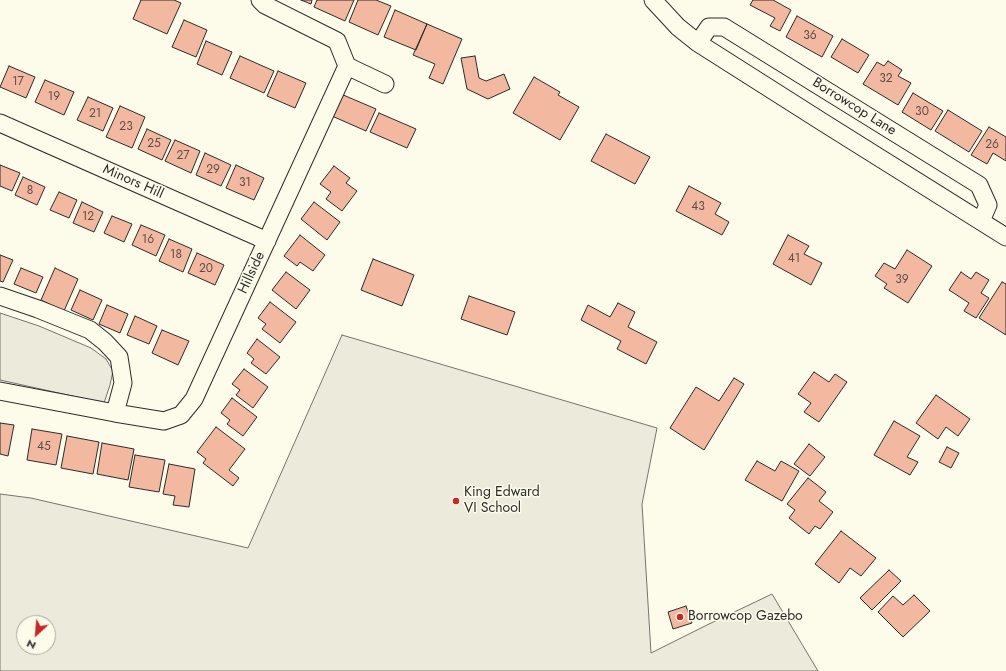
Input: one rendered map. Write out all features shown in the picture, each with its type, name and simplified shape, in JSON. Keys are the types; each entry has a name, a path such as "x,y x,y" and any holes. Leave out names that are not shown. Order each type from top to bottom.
{"street":[{"path":"260,0 265,5 337,41 347,66 386,84"},
{"path":"653,0 678,27 698,43 1006,237"},
{"name":"Borrowcop Lane","path":"698,43 709,27 724,27 979,185 988,205 981,221"},
{"name":"Hillside","path":"0,391 164,421 181,415 194,399 347,66"},
{"name":"Minors Hill","path":"0,123 267,241"},
{"path":"0,296 38,309 90,330 105,342 119,357 123,383 115,413"}],"shaded area":[{"path":"0,313 39,326 91,348 106,359 113,371 104,403 0,380"},
{"name":"King Edward VI School","path":"342,335 657,428 642,504 651,653 772,594 818,671 0,671 0,494 31,498 248,548"}],"building":[{"path":"141,0 174,0 181,3 167,34 133,19"},
{"path":"301,0 312,0 311,4"},
{"path":"317,0 354,0 345,21 314,7"},
{"path":"358,0 376,0 391,6 378,35 349,22"},
{"path":"753,0 773,0 791,10 780,31 770,26 775,18 750,5"},
{"path":"395,10 427,24 416,50 384,37"},
{"path":"797,16 833,36 822,57 786,37"},
{"path":"184,20 207,30 196,57 172,47"},
{"path":"427,24 462,39 443,84 429,78 435,64 413,55"},
{"path":"842,39 869,55 858,73 831,57"},
{"path":"206,41 232,52 222,75 197,64"},
{"path":"240,56 274,71 264,93 230,78"},
{"path":"475,56 479,78 486,81 504,74 510,89 488,99 467,89 461,58"},
{"path":"888,61 902,70 898,76 911,83 898,105 863,84 877,62 884,66"},
{"path":"9,66 35,77 26,98 0,87"},
{"path":"278,71 306,83 295,108 267,96"},
{"path":"534,77 560,92 558,95 579,107 560,140 513,113"},
{"path":"45,80 74,92 64,115 35,102"},
{"path":"913,93 943,111 931,130 902,112"},
{"path":"341,94 376,109 366,131 332,116"},
{"path":"88,97 113,108 103,131 77,120"},
{"path":"120,106 145,117 132,148 106,137"},
{"path":"948,110 982,131 969,152 935,131"},
{"path":"379,113 416,129 407,148 370,132"},
{"path":"989,127 1006,137 1006,161 993,153 987,164 971,155"},
{"path":"147,129 171,140 162,160 138,149"},
{"path":"606,134 650,157 635,184 591,161"},
{"path":"175,140 200,151 191,173 165,161"},
{"path":"205,153 231,165 221,186 196,175"},
{"path":"0,165 20,173 12,191 0,186"},
{"path":"236,165 264,178 254,200 226,188"},
{"path":"334,166 350,178 346,183 357,191 342,211 326,199 331,192 320,184"},
{"path":"23,177 45,187 37,205 15,195"},
{"path":"689,186 721,203 715,214 729,222 722,235 676,211"},
{"path":"59,192 77,200 69,218 50,210"},
{"path":"82,202 103,212 94,232 73,223"},
{"path":"314,202 340,222 327,240 301,219"},
{"path":"112,216 132,224 124,242 104,233"},
{"path":"141,225 165,235 156,256 132,245"},
{"path":"300,235 325,255 313,271 300,262 297,266 284,256"},
{"path":"788,235 809,246 804,254 822,263 811,285 773,264"},
{"path":"169,239 192,249 183,272 159,261"},
{"path":"907,250 932,266 908,303 884,288 887,284 875,276 884,263 895,269"},
{"path":"197,253 224,265 215,285 188,273"},
{"path":"0,255 13,260 3,282 0,281"},
{"path":"373,259 414,275 402,306 361,290"},
{"path":"21,268 43,277 36,293 14,284"},
{"path":"55,268 78,279 64,311 41,300"},
{"path":"286,272 310,290 296,309 272,290"},
{"path":"961,272 971,279 976,272 989,280 981,293 989,298 976,318 964,311 969,303 949,290"},
{"path":"1002,282 1006,284 1006,335 979,318"},
{"path":"80,290 102,300 93,320 71,310"},
{"path":"469,296 515,312 507,335 461,319"},
{"path":"270,302 296,322 280,343 262,329 266,324 258,318"},
{"path":"618,303 635,312 628,327 657,342 646,364 617,349 621,341 581,320 588,305 610,317"},
{"path":"107,305 128,314 120,333 99,324"},
{"path":"135,316 157,326 149,344 127,335"},
{"path":"162,330 189,341 178,365 152,353"},
{"path":"257,339 280,357 266,374 251,363 254,359 247,353"},
{"path":"244,369 268,387 253,408 236,395 240,390 232,384"},
{"path":"814,372 829,382 835,374 847,382 819,422 804,412 811,403 798,394"},
{"path":"734,378 744,384 704,450 670,428 696,387 719,401"},
{"path":"936,395 970,419 958,436 946,427 938,439 916,423"},
{"path":"232,398 257,417 243,436 227,424 230,420 221,413"},
{"path":"894,421 920,436 907,457 918,462 910,475 874,455"},
{"path":"0,423 14,425 8,456 0,454"},
{"path":"216,427 245,449 229,470 239,478 233,486 203,463 206,459 197,452"},
{"path":"32,429 62,434 56,465 27,460"},
{"path":"67,436 99,442 93,474 61,468"},
{"path":"102,443 134,449 128,480 97,474"},
{"path":"809,444 825,457 810,476 794,464"},
{"path":"947,447 959,453 951,468 939,462"},
{"path":"135,455 165,460 159,492 129,487"},
{"path":"757,461 775,471 781,461 799,471 782,501 745,480"},
{"path":"169,464 195,469 189,507 173,505 175,496 163,494"},
{"path":"808,478 826,492 819,501 833,512 820,529 815,526 809,534 789,518 795,510 787,504"},
{"path":"841,531 876,558 861,576 850,568 839,583 815,564"},
{"path":"889,570 901,581 872,610 860,598"},
{"path":"914,595 930,611 903,637 878,612 893,596 903,605"},
{"name":"Borrowcop Gazebo","path":"686,606 692,623 673,629 668,612"}],"place":[{"name":"King Edward VI School","path":"456,501"},
{"name":"Borrowcop Gazebo","path":"680,617"}]}
